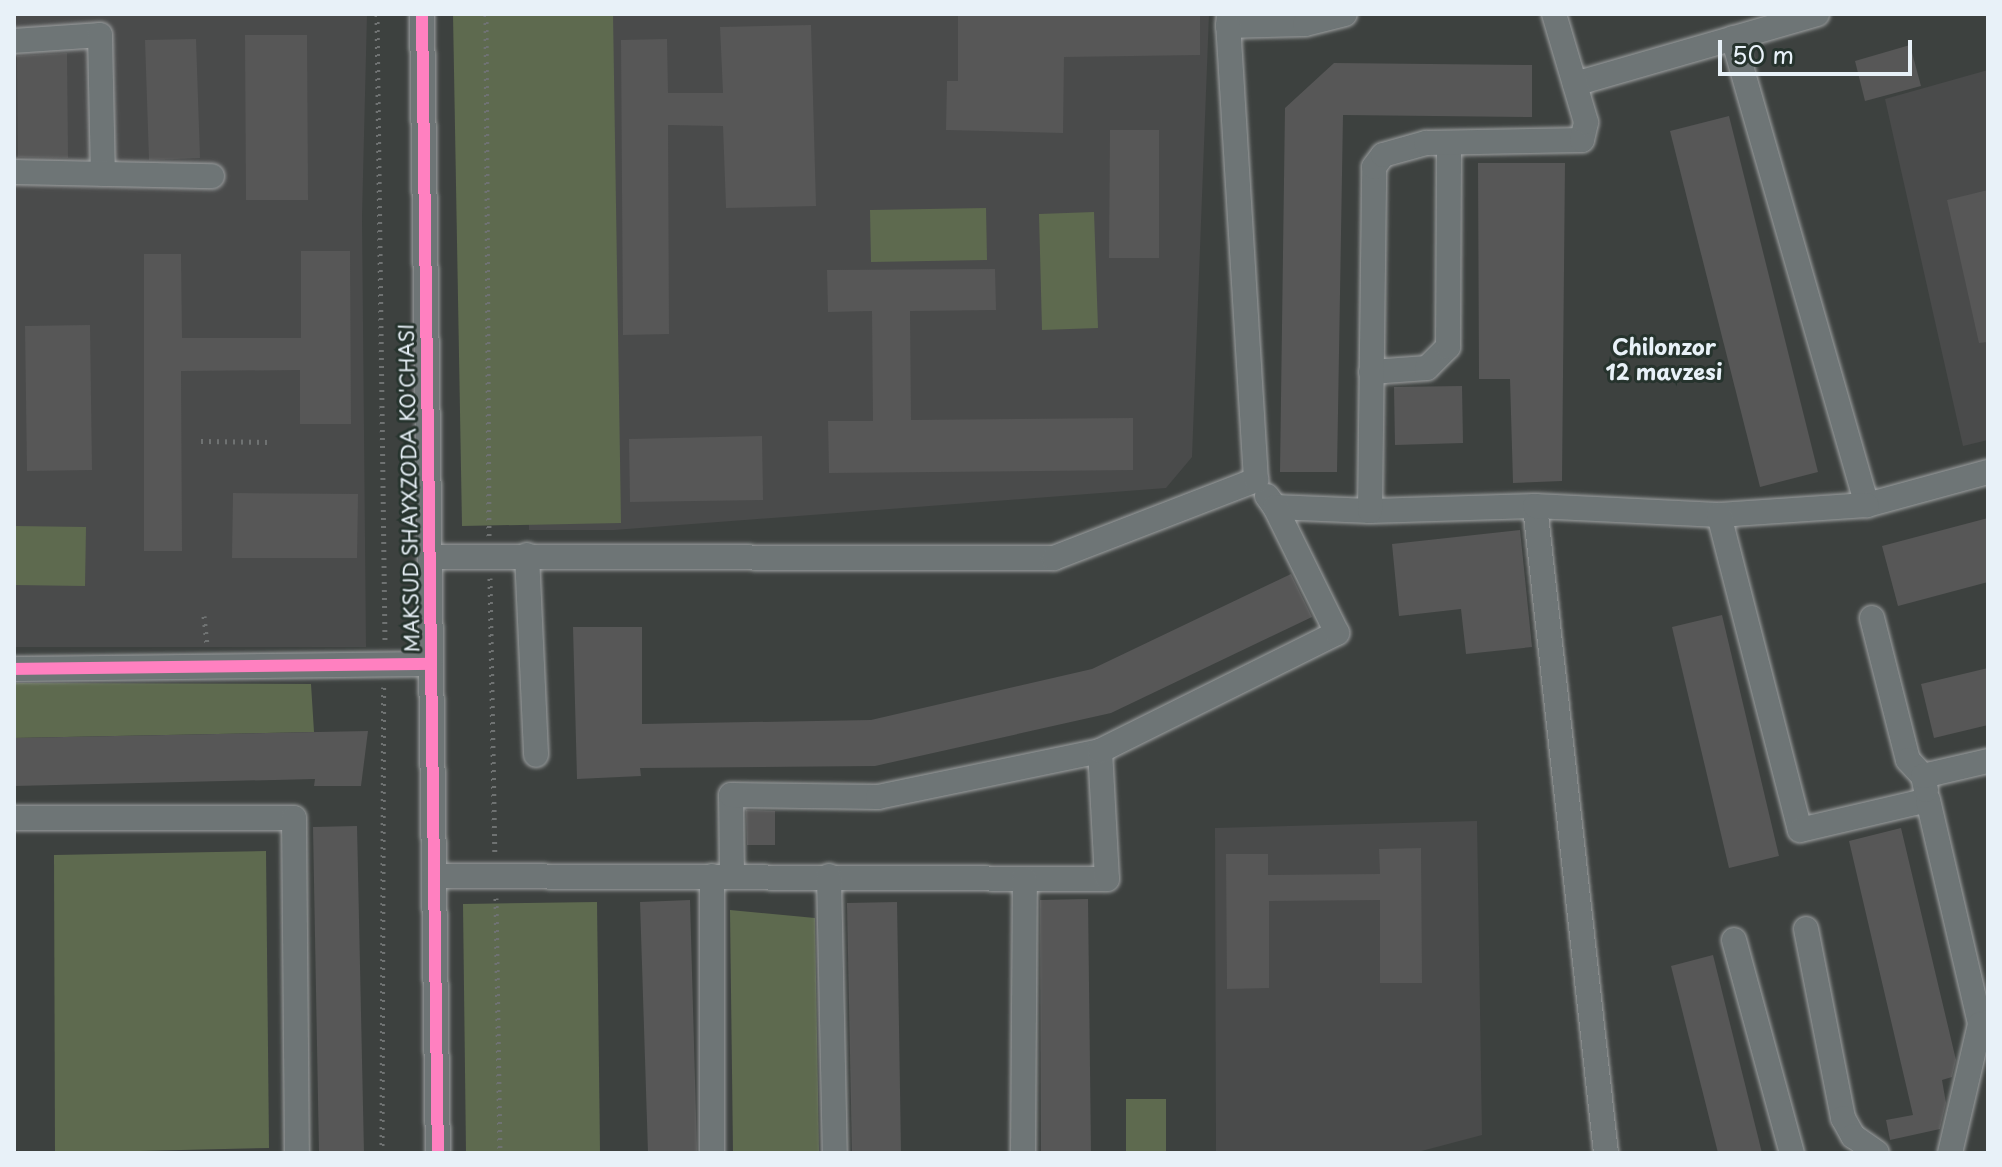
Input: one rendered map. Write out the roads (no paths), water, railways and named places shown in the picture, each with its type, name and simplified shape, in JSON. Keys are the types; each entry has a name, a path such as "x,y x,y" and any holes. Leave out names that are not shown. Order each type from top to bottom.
{"street":[{"name":"MAKSUD SHAYXZODA KO'CHASI","path":"422,14 438,1153"},
{"path":"712,1153 722,876 731,795 878,797 1100,751 1337,633 1275,507 1256,480 1228,20 1305,24 1345,14"},
{"path":"1370,511 1374,167 1383,155 1449,143 1582,140 1586,122 1554,14"},
{"path":"1575,84 1817,14"},
{"path":"14,41 100,35 103,174"},
{"path":"1733,38 1867,505"},
{"path":"1371,372 1427,368 1448,347 1449,143"},
{"path":"14,172 212,176"},
{"path":"1275,507 1370,511 1535,506 1719,515 1867,505 1988,472"},
{"path":"430,557 1054,558 1256,480"},
{"path":"1535,506 1606,1153"},
{"path":"1719,515 1800,830 1928,800"},
{"path":"527,555 536,755"},
{"path":"1872,618 1908,760 1923,776 1984,1023 1950,1153"},
{"path":"14,669 385,667 431,664"},
{"path":"435,876 1107,879 1100,751"},
{"path":"1923,776 1988,761"},
{"path":"14,818 294,818 297,1153"},
{"path":"829,876 835,1153"},
{"path":"1023,1153 1025,879"},
{"path":"1806,929 1843,1118 1853,1136 1877,1153"},
{"path":"1734,940 1792,1153"}],"district":[{"name":"Chilonzor 12 mavzesi","path":"1664,358"}]}
